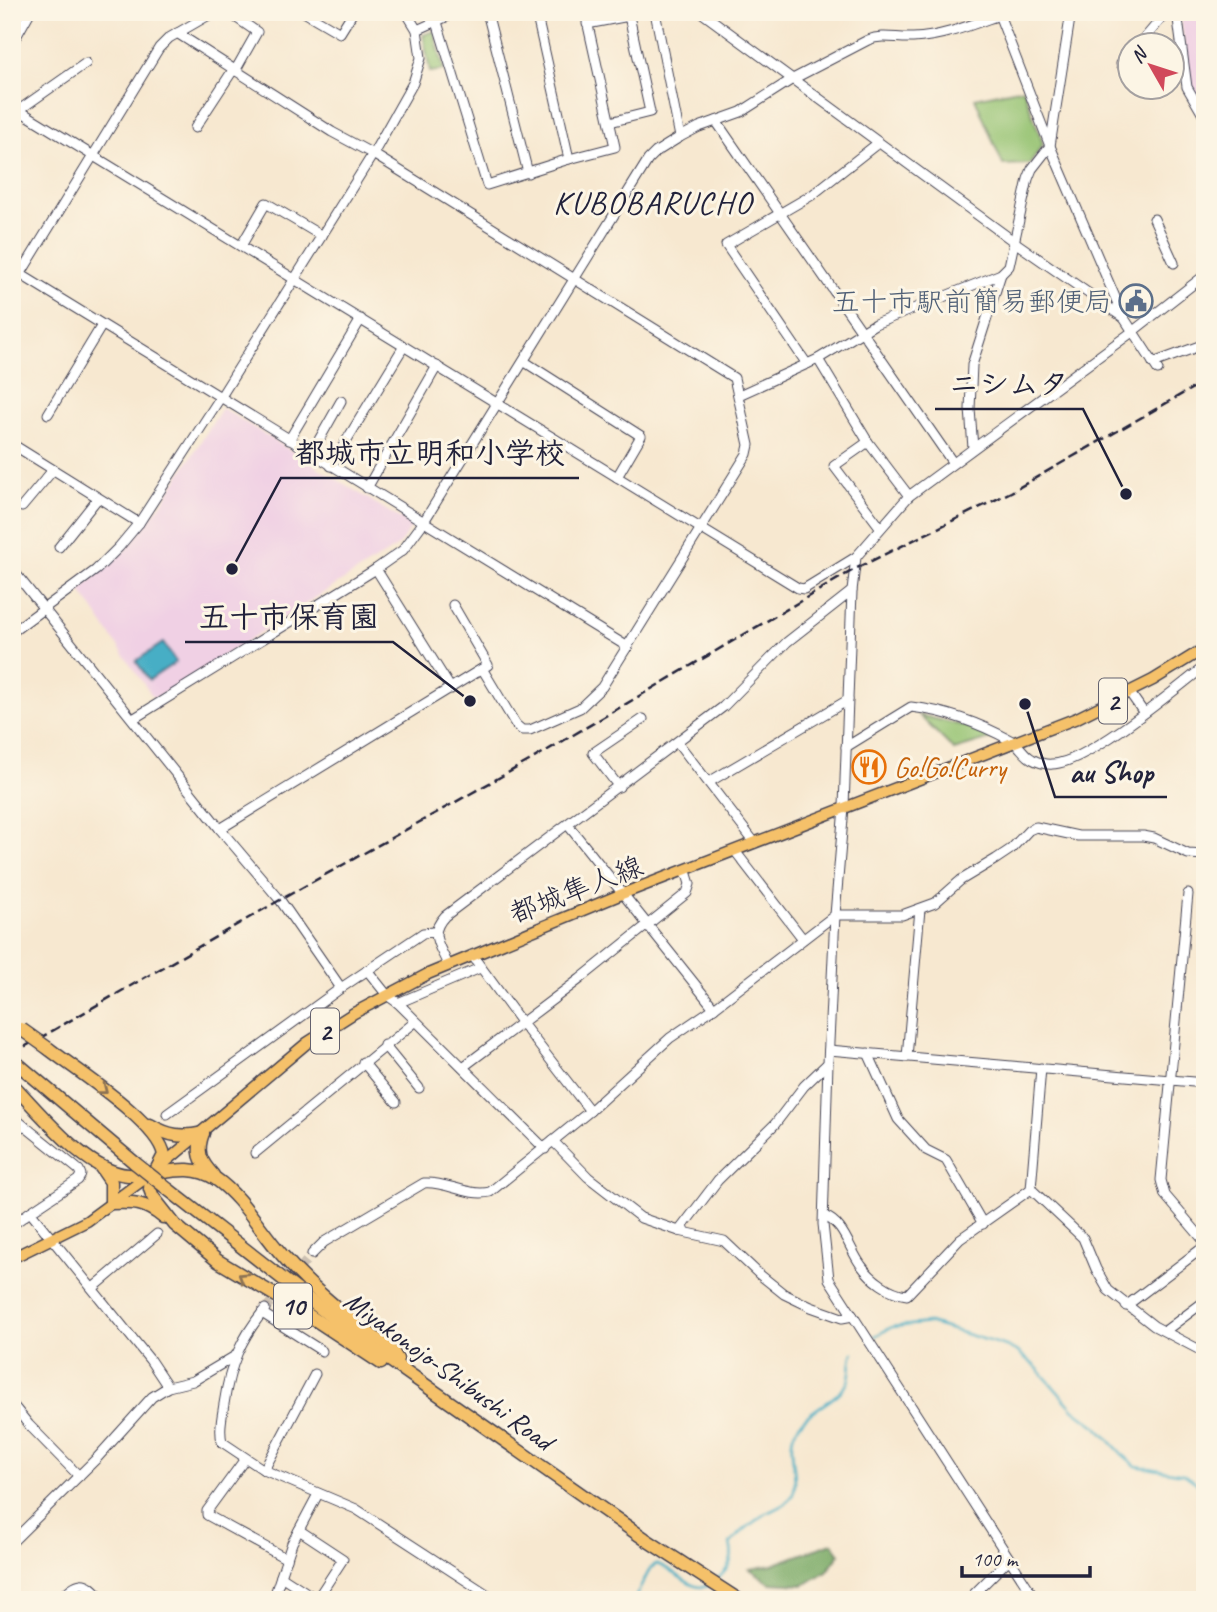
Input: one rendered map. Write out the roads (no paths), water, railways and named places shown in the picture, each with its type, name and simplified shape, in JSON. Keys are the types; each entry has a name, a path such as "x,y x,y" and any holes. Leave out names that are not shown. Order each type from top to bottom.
{"highway":[{"name":"10","path":"16,1026 141,1120 163,1133 186,1137 203,1133"},
{"name":"Miyakonojo-Shibushi Road","path":"16,1062 135,1163 361,1340 645,1539 736,1598"},
{"path":"12,1084 69,1141 100,1166 111,1182 111,1203 135,1202 145,1205 175,1225"},
{"name":"10","path":"141,1120 163,1147 164,1155 151,1180 153,1197 175,1225 201,1248 238,1274 468,1416"},
{"path":"203,1133 198,1146 199,1156 218,1180"},
{"path":"100,1166 129,1175 190,1169 218,1180"},
{"name":"10","path":"218,1180 302,1276 330,1303 392,1351 405,1371"}],"main road":[{"name":"都城隼人線","path":"12,1258 87,1221 203,1133 307,1043 387,995 448,965 622,894 1077,718 1130,693 1205,648"}],"street":[{"path":"13,41 30,12"},
{"path":"12,288 17,275 159,48 177,33 214,12"},
{"path":"195,128 257,32 228,12"},
{"path":"304,12 340,33 353,12"},
{"path":"12,632 96,570 139,523 220,398 373,154 420,67 417,30 406,12"},
{"path":"417,30 457,12"},
{"path":"486,12 528,173"},
{"path":"537,12 569,159"},
{"path":"437,22 487,185 615,147 585,12"},
{"path":"655,12 680,137"},
{"path":"701,12 1016,243 1124,318"},
{"path":"739,395 818,359 860,331 1001,274 1009,266 1028,179 1032,169 1050,146 1070,12"},
{"path":"134,719 403,550 424,523 656,152 680,137 741,112 791,80 877,36 932,36 998,13 1050,146 1132,332 1155,366 1205,344"},
{"path":"1153,32 1173,13"},
{"path":"1173,13 1187,87 1205,118"},
{"path":"587,23 629,16 650,112 610,122"},
{"path":"177,33 332,132 373,154 734,378 749,445 747,454 611,676 594,696 566,715 530,730 522,730 516,725 483,670"},
{"path":"86,63 16,108 798,588 804,589 856,557 909,496 1205,275"},
{"path":"716,121 953,463"},
{"path":"807,364 726,245 812,195 878,143"},
{"path":"241,246 266,203 322,236"},
{"path":"1154,219 1174,263"},
{"path":"973,448 970,409 972,365 1001,274"},
{"path":"17,275 628,647"},
{"path":"289,440 361,320"},
{"path":"48,414 102,325"},
{"path":"331,466 404,346"},
{"path":"818,359 868,442 909,496"},
{"path":"525,362 641,436 617,477"},
{"path":"367,488 437,366"},
{"path":"311,454 341,401"},
{"path":"868,442 834,466 880,527"},
{"path":"12,444 139,523"},
{"path":"22,507 53,470"},
{"path":"58,547 98,498"},
{"path":"856,557 852,591 844,807 835,915 828,1063 825,1257 829,1279 1036,1600"},
{"path":"12,569 280,900 341,988"},
{"path":"376,569 451,690"},
{"path":"448,965 434,932 436,925 445,916 678,743 723,707 787,642 852,591"},
{"path":"220,829 483,670 488,665 453,604"},
{"path":"846,747 911,707 952,715 1015,742 1021,752 1032,759 1052,765 1067,762 1100,744 1205,666"},
{"path":"1130,693 1144,713"},
{"path":"709,782 848,700"},
{"path":"619,787 593,753 643,719"},
{"path":"678,743 755,843"},
{"path":"568,825 714,1008"},
{"path":"312,1254 324,1242 424,1183 435,1182 477,1192 490,1192 590,1111 670,1038 714,1008 835,915 902,915 935,903 961,880 1011,849 1029,830 1036,827 1078,836 1143,836 1154,838 1188,854 1205,855"},
{"path":"735,851 803,939"},
{"path":"463,1067 580,979 687,892 690,884 686,871"},
{"path":"1126,1306 1205,1244 1165,1195 1161,1180 1188,894"},
{"path":"907,1057 920,909"},
{"path":"167,1114 367,970 423,933 434,932"},
{"path":"472,955 590,1111"},
{"path":"398,1003 480,968"},
{"path":"367,970 387,995 545,1149"},
{"path":"255,1153 415,1022"},
{"path":"384,1045 419,1088"},
{"path":"829,1050 1205,1083"},
{"path":"868,1053 898,1119 926,1150 946,1160 983,1224"},
{"path":"363,1062 396,1102"},
{"path":"679,1231 718,1180 775,1124 804,1086 828,1063"},
{"path":"824,1216 830,1218 839,1228 863,1268 885,1288 907,1295 960,1240 1031,1189 1041,1068"},
{"path":"12,1116 79,1170 81,1175 78,1180 12,1225"},
{"path":"553,1141 588,1177 641,1219 724,1241 784,1294 842,1318 853,1315"},
{"path":"1031,1189 1083,1238 1104,1285 1126,1306 1154,1326 1198,1349 1205,1349"},
{"path":"30,1212 93,1288 168,1387"},
{"path":"93,1288 157,1234"},
{"path":"1166,1331 1205,1301"},
{"path":"322,1350 264,1311 247,1331 230,1370 220,1435 222,1442 264,1470 356,1509 496,1600"},
{"path":"12,1542 79,1476 152,1397 168,1387 193,1381 235,1356"},
{"path":"264,1470 315,1374"},
{"path":"12,1404 79,1476"},
{"path":"244,1458 207,1511 207,1515 287,1559"},
{"path":"273,1600 299,1530 318,1494"},
{"path":"281,1576 317,1599 343,1559 299,1530"},
{"path":"968,1600 1009,1559"},
{"path":"58,1600 78,1584 85,1583 103,1600"}],"water":[{"path":"163,643 176,662 149,680 136,661"}],"waterway":[{"path":"875,1336 892,1327 929,1323 1006,1346 1036,1367 1074,1410 1097,1427 1136,1466 1184,1474 1205,1489"},
{"path":"715,1581 729,1565 732,1555 730,1544 734,1539 790,1499 795,1484 792,1447 795,1431 806,1417 842,1391 847,1384 853,1353"},
{"path":"634,1600 650,1569 656,1564 690,1584 703,1587 710,1585"}],"tunnel":[{"path":"265,1309 312,1254"}],"railway":[{"path":"12,1054 529,761 855,569 1011,492 1205,381"}],"place":[{"name":"五十市駅前簡易郵便局","path":"1136,301"},
{"name":"ニシムタ","path":"1126,494"},
{"name":"都城市立明和小学校","path":"232,569"},
{"name":"五十市保育園","path":"470,701"},
{"name":"au Shop","path":"1025,704"},
{"name":"Go!Go!Curry","path":"869,767"}],"district":[{"name":"KUBOBARUCHO","path":"653,202"}]}
